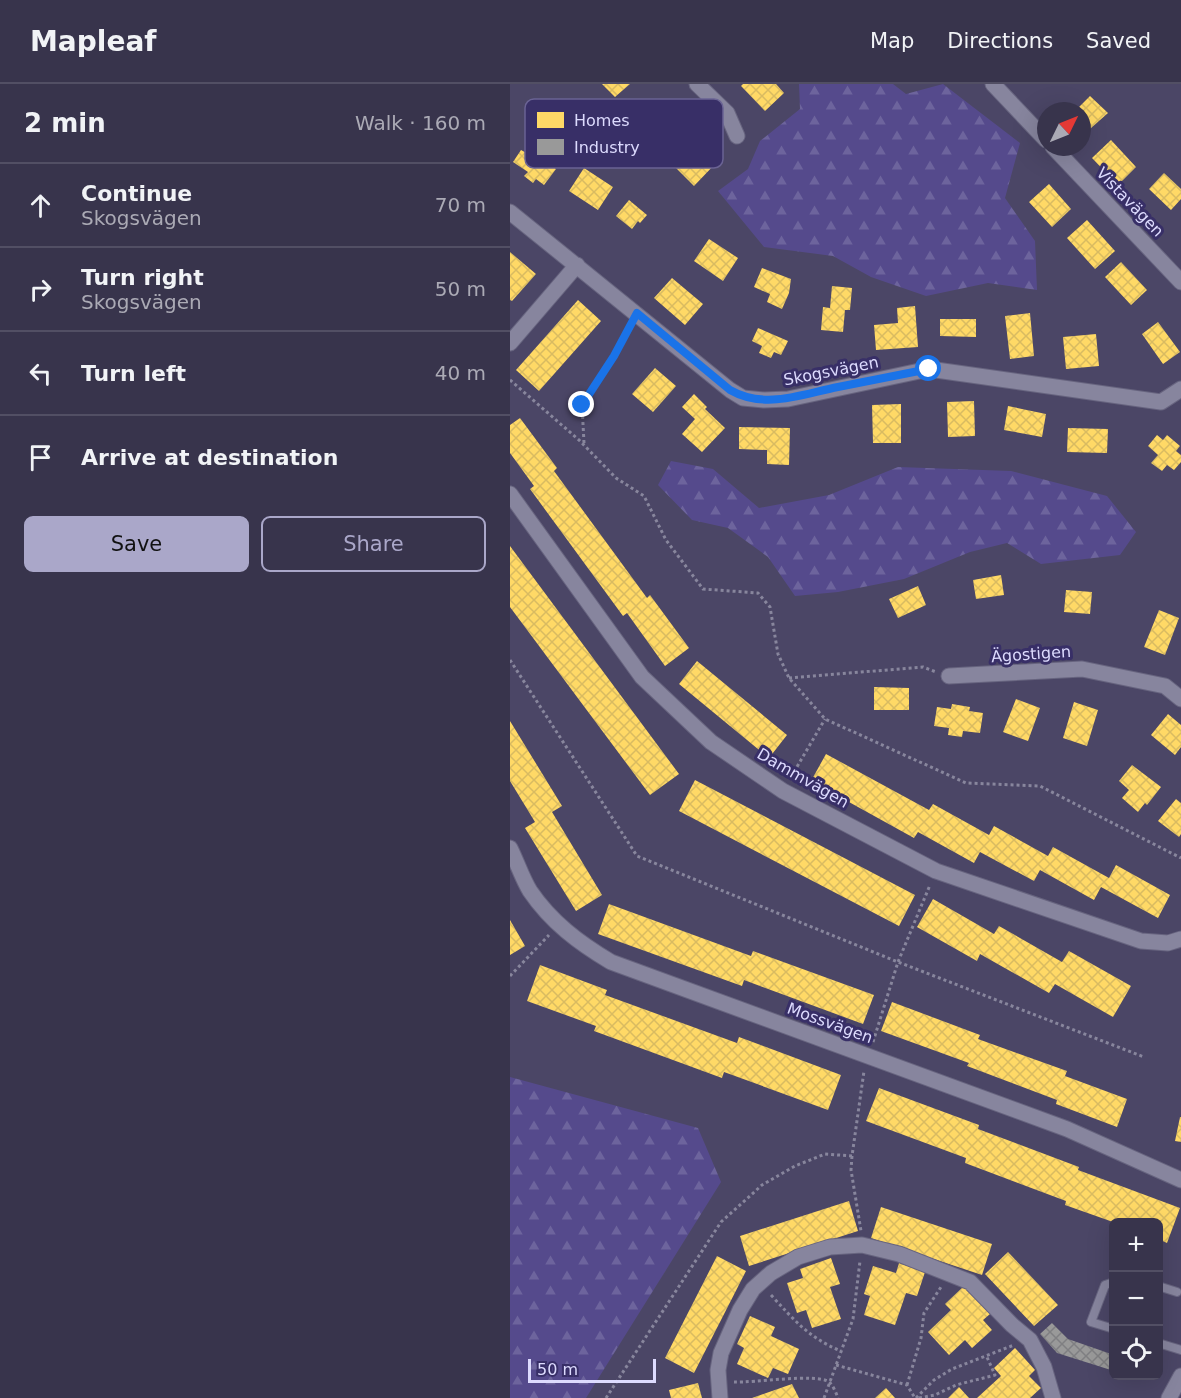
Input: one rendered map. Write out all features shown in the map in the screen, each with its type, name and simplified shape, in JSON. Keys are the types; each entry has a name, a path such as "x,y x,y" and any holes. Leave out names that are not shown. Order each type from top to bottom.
{"street":[{"path":"697,84 713,99"},
{"path":"993,84 1037,130"},
{"path":"723,109 727,113 736,136"},
{"name":"Vistavägen","path":"1062,156 1181,282"},
{"name":"Skogsvägen","path":"510,212 730,390 743,398 788,399 929,369 1161,402 1181,389"},
{"path":"510,343 577,265"},
{"name":"Dammvägen","path":"510,494 642,677 711,742 783,790 936,871 1141,941 1168,943 1181,939"},
{"name":"Ägostigen","path":"949,676 1082,669 1165,686 1181,699"},
{"name":"Mossvägen","path":"510,848 530,890 558,925 581,945 611,962 1067,1129 1181,1180"},
{"path":"720,1398 718,1370 722,1353 740,1310 753,1289 771,1273 798,1257 830,1247 862,1245 899,1254 970,1282 1030,1340 1044,1367 1053,1398"},
{"path":"1169,1398 1181,1376"}],"lane":[{"path":"1109,1284 1105,1285 1091,1322 1109,1328"},
{"path":"1163,1288 1177,1292"},
{"path":"1163,1345 1181,1350"}],"path":[{"path":"584,445 582,405 614,356 637,313"},
{"path":"510,380 584,445 616,478 644,496 666,540 703,589 758,593 770,607 778,654 789,678 825,719 966,783 1040,786 1181,858"},
{"path":"510,660 637,856 898,962 1144,1057"},
{"path":"789,678 923,668 949,676"},
{"path":"783,790 825,719"},
{"path":"859,1217 851,1170 865,1069 898,962 927,893"},
{"path":"510,976 550,934"},
{"path":"606,1398 721,1222 762,1185 795,1166 825,1154 852,1156"},
{"path":"824,1398 853,1319 862,1245"},
{"path":"760,1282 794,1320 820,1342 841,1351"},
{"path":"907,1385 921,1338 924,1313 941,1287"},
{"path":"917,1398 933,1380 952,1369 1030,1340"},
{"path":"917,1398 935,1395 956,1385 995,1375 986,1355"},
{"path":"836,1365 907,1385 917,1398"},
{"path":"719,1382 753,1383 820,1378 830,1382 838,1398"}],"green space":[{"path":"799,84 893,84 906,94 943,84 1020,143 1005,198 1035,241 1037,290 988,283 926,296 871,277 833,256 764,247 718,191 748,169 760,141 800,109"},
{"path":"671,461 713,469 759,508 829,495 898,467 1011,471 1107,496 1136,532 1120,555 1041,564 1007,543 970,552 904,579 838,592 795,596 768,557 728,528 692,520 658,485"},
{"path":"510,1077 698,1128 721,1182 586,1398 510,1398"}],"building: Homes":[{"path":"602,84 630,84 615,97"},
{"path":"743,84 776,84 784,93 765,111 741,86"},
{"path":"1090,96 1108,113 1091,128 1091,102 1084,102"},
{"path":"1111,140 1136,167 1118,185 1092,158"},
{"path":"521,150 525,152 525,168 556,169 544,185 536,179 533,183 524,176 528,172 513,162"},
{"path":"584,168 613,187 598,210 569,191"},
{"path":"676,168 711,168 694,186"},
{"path":"1164,173 1181,189 1181,199 1171,210 1149,189"},
{"path":"1049,184 1071,209 1052,227 1029,202"},
{"path":"629,200 647,215 632,229 616,216"},
{"path":"1087,220 1115,251 1095,269 1067,238"},
{"path":"709,239 738,258 723,281 694,261"},
{"path":"510,252 536,274 512,301 510,300"},
{"path":"1121,262 1147,290 1131,305 1105,277"},
{"path":"762,268 791,279 789,293 782,309 767,302 770,294 754,287"},
{"path":"672,278 703,304 685,325 654,298"},
{"path":"832,286 852,288 850,310 845,310 843,332 821,330 823,307 830,308"},
{"path":"578,300 601,321 539,391 516,370"},
{"path":"915,306 918,347 876,350 874,325 898,323 897,308"},
{"path":"1030,313 1034,356 1010,359 1005,316"},
{"path":"940,319 976,319 976,337 940,336"},
{"path":"1158,322 1180,352 1163,364 1142,334"},
{"path":"758,328 788,341 781,355 774,352 771,358 759,353 762,346 752,341"},
{"path":"1096,334 1099,366 1066,369 1063,337"},
{"path":"655,368 676,386 653,412 632,394"},
{"path":"694,394 707,407 705,409 725,428 702,452 682,434 695,419 682,407"},
{"path":"974,401 975,436 948,437 947,402"},
{"path":"901,404 901,443 873,443 872,405"},
{"path":"1008,406 1046,414 1042,437 1004,430"},
{"path":"520,418 557,468 554,471 647,598 650,595 689,648 665,666 627,613 623,616 530,489 534,486 510,453 510,425"},
{"path":"739,427 790,428 789,465 767,464 767,450 739,449"},
{"path":"1068,428 1108,429 1107,453 1067,452"},
{"path":"1157,435 1163,440 1167,435 1180,446 1176,451 1181,455 1181,462 1174,470 1167,465 1162,471 1151,463 1158,455 1148,446"},
{"path":"510,546 679,774 650,795 510,607"},
{"path":"1001,575 1004,595 976,599 973,580"},
{"path":"918,586 926,605 898,618 889,599"},
{"path":"1066,590 1092,592 1090,614 1064,612"},
{"path":"1159,610 1179,618 1165,655 1144,647"},
{"path":"697,661 787,735 769,758 679,684"},
{"path":"874,687 909,688 909,710 874,710"},
{"path":"1016,699 1040,708 1028,741 1003,732"},
{"path":"1074,702 1098,710 1087,746 1063,738"},
{"path":"952,704 970,707 969,711 983,713 980,733 963,731 962,737 948,735 949,728 934,726 937,707 951,709"},
{"path":"1168,714 1181,725 1181,747 1175,755 1151,735"},
{"path":"510,721 562,806 552,812 602,895 576,911 525,828 535,822 510,781"},
{"path":"826,754 929,810 933,804 989,835 994,826 1048,856 1053,847 1109,878 1116,865 1170,895 1158,918 1101,887 1094,900 1040,870 1034,881 980,852 974,863 918,832 914,838 811,781"},
{"path":"1132,765 1161,787 1147,805 1145,803 1138,812 1122,798 1129,790 1119,781"},
{"path":"695,780 915,895 899,926 679,811"},
{"path":"1176,799 1181,803 1181,834 1179,837 1158,821"},
{"path":"933,899 994,934 999,926 1062,962 1069,951 1131,986 1113,1017 1055,984 1049,993 980,954 977,961 917,927"},
{"path":"609,904 751,956 753,951 874,995 863,1024 744,980 742,986 598,934"},
{"path":"510,920 525,946 510,955"},
{"path":"540,965 607,990 605,995 737,1043 739,1037 841,1075 828,1110 724,1072 722,1078 594,1031 596,1026 527,1001"},
{"path":"892,1002 980,1035 978,1039 1067,1071 1065,1076 1127,1099 1117,1127 1056,1104 1057,1100 967,1066 969,1063 881,1031"},
{"path":"879,1088 979,1125 978,1129 1180,1208 1167,1243 1163,1241 1163,1218 1109,1218 1109,1221 1065,1205 1066,1201 965,1163 966,1158 866,1121"},
{"path":"1181,1117 1181,1142 1175,1141"},
{"path":"849,1201 858,1231 749,1266 740,1236"},
{"path":"881,1207 992,1244 982,1275 871,1238"},
{"path":"1008,1252 1058,1305 1034,1326 985,1274"},
{"path":"717,1256 746,1271 694,1373 665,1358"},
{"path":"831,1258 840,1284 830,1287 841,1319 812,1328 806,1310 797,1313 787,1283 803,1278 800,1269"},
{"path":"899,1263 925,1272 917,1296 906,1293 895,1325 864,1315 870,1296 864,1294 873,1266 896,1273"},
{"path":"964,1286 990,1314 983,1320 992,1330 972,1348 965,1340 949,1355 928,1332 951,1310 945,1304"},
{"path":"750,1316 775,1327 771,1336 799,1349 788,1374 773,1368 768,1378 737,1364 744,1348 737,1344"},
{"path":"1015,1348 1035,1370 1029,1376 1041,1388 1030,1398 977,1398 1001,1376 994,1368"},
{"path":"698,1383 702,1398 671,1398 669,1390"},
{"path":"792,1384 799,1398 752,1398"},
{"path":"959,1387 969,1398 948,1398"},
{"path":"886,1388 895,1398 875,1398"}],"building: Industry":[{"path":"1052,1323 1068,1339 1109,1353 1109,1369 1057,1353 1040,1334"}],"route":[{"path":"582,405 614,356 637,313 730,390 743,398 788,399 929,369"}]}
